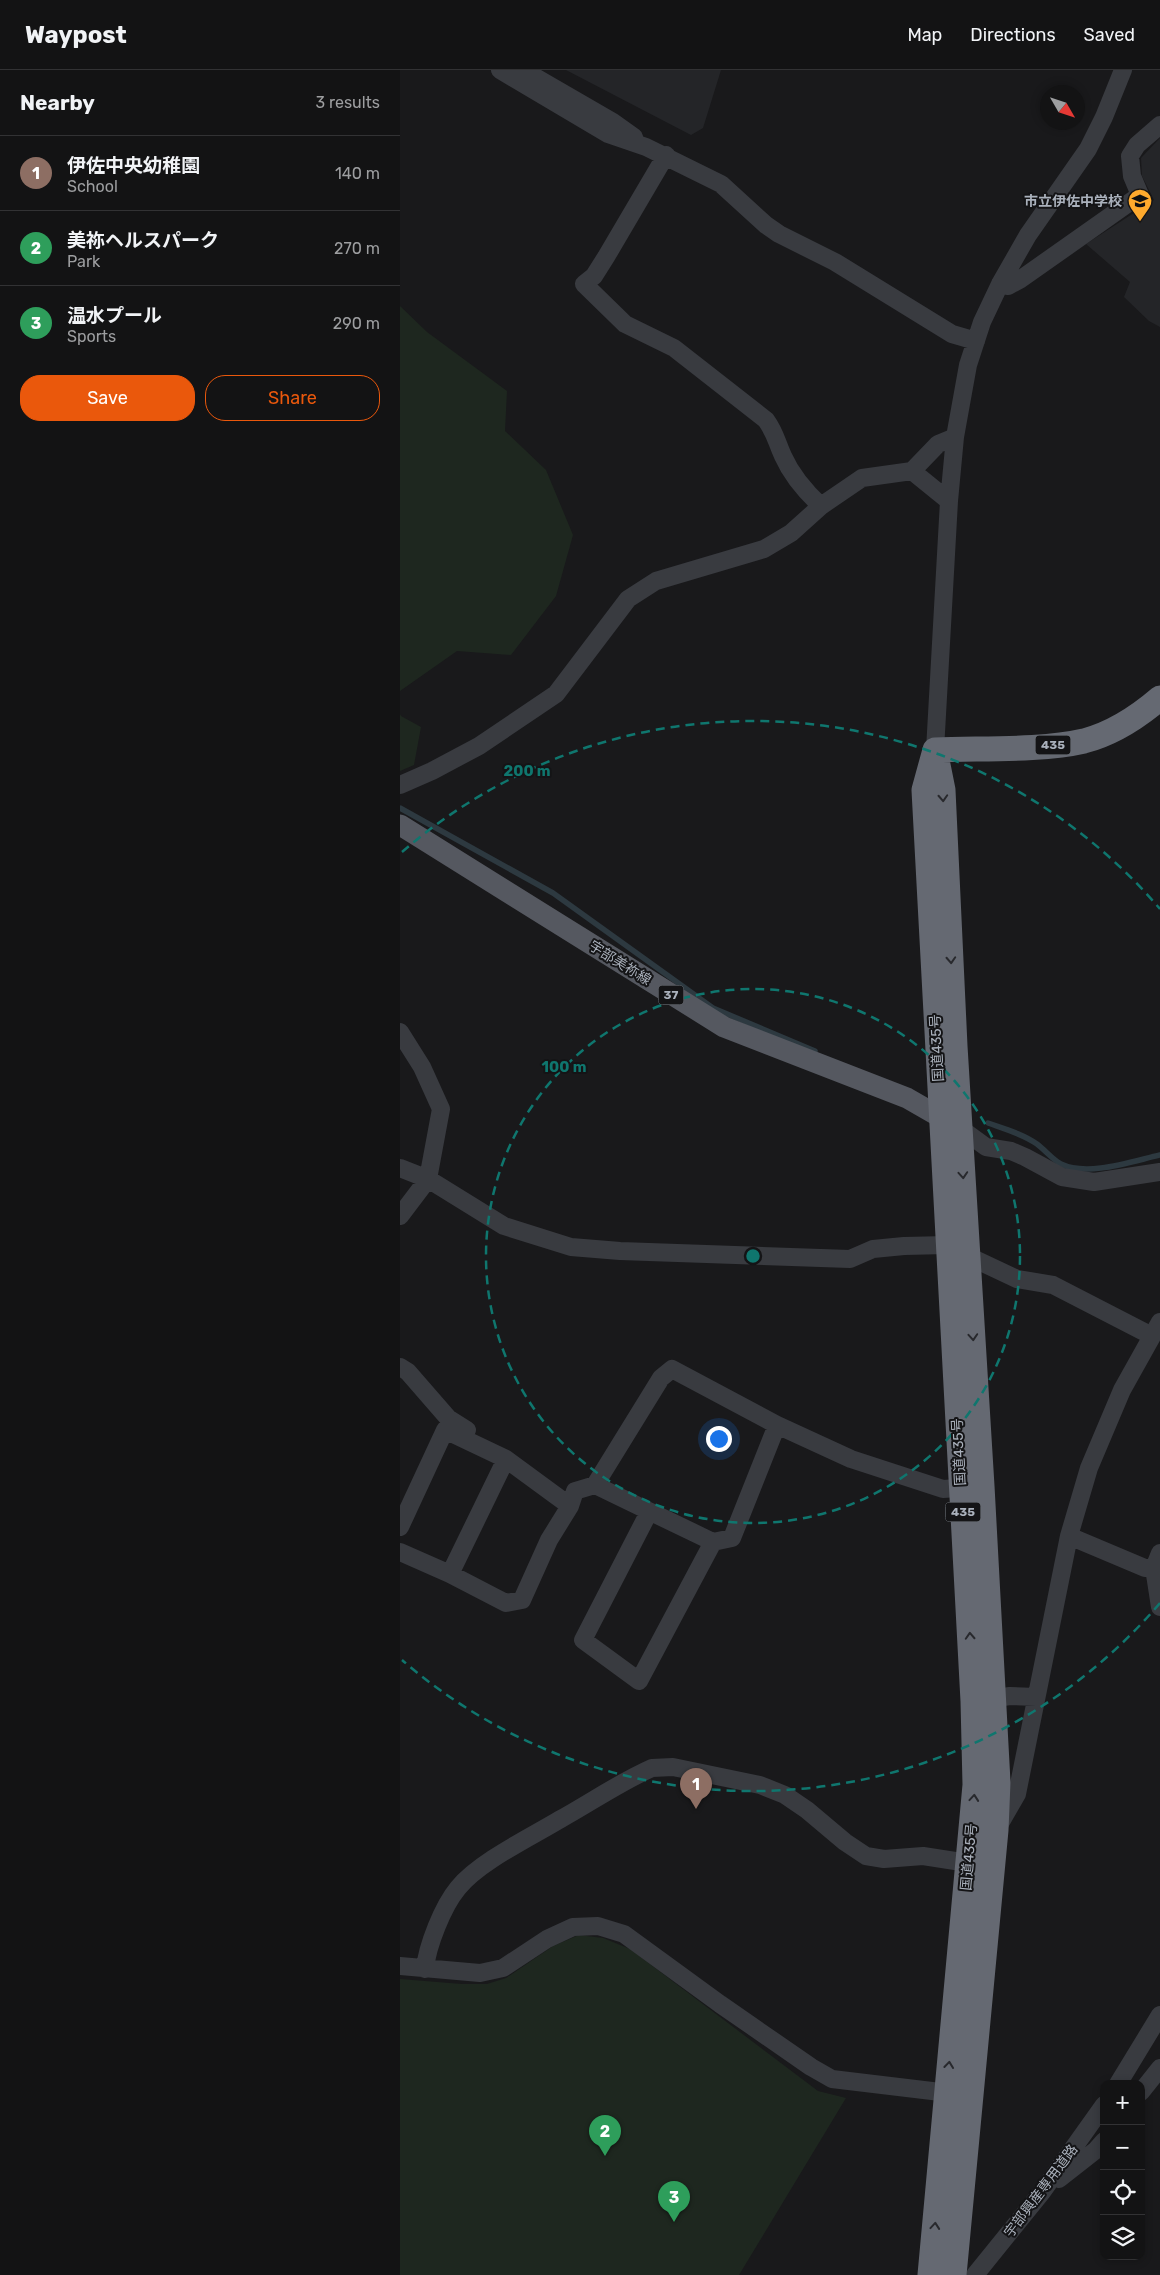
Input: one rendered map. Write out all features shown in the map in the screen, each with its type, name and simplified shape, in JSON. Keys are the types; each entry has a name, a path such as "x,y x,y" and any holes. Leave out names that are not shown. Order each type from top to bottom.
{"highway":[{"name":"435","path":"935,750 1045,746 1084,741 1114,730 1160,698"},
{"name":"国道435号","path":"930,2275 996,1830 998,1782 984,1700 950,1122 924,790 935,750"},
{"name":"国道435号","path":"954,2275 958,2094 968,1863 984,1700"}],"main road":[{"name":"宇部美祢線","path":"400,825 724,1027 907,1098 950,1122"}],"street":[{"path":"500,70 608,134 646,146 721,184 766,225 779,234 835,262 952,334 976,341"},
{"path":"523,70 613,122 646,146"},
{"path":"935,750 949,501 955,437 961,400 976,341 1000,284 1028,235 1088,149 1104,117 1123,70"},
{"path":"1000,284 1008,286 1021,279 1140,195 1132,176 1130,156 1138,145 1160,125"},
{"path":"666,155 594,276 584,284 625,324 674,348 766,420 775,433 783,457 810,496 821,506"},
{"path":"400,785 480,746 556,694 628,599 656,581 764,549 791,533 821,506 862,478 912,471 938,444 955,437"},
{"path":"912,471 949,501"},
{"path":"400,1032 422,1067 441,1109 428,1179 400,1216"},
{"path":"950,1122 986,1147 1018,1154 1062,1176 1094,1182 1160,1172"},
{"path":"400,1168 428,1179 504,1226 571,1247 620,1251 850,1259 873,1249 904,1246 958,1251 1017,1279 1053,1285 1156,1329 1122,1390 1089,1468 1068,1536 1017,1794 996,1830"},
{"path":"400,1367 408,1372 448,1418 479,1437 483,1448"},
{"path":"400,1552 450,1574 506,1603 522,1600 548,1540 570,1506 575,1491 595,1485 661,1378 672,1369 777,1425 851,1459 943,1488 972,1487"},
{"path":"595,1485 714,1542 732,1538 777,1425"},
{"path":"400,1526 445,1430 506,1459 570,1506"},
{"path":"450,1574 506,1459"},
{"path":"649,1512 583,1640 639,1681 714,1542"},
{"path":"1068,1536 1144,1568 1157,1561 1160,1607"},
{"path":"984,1700 1010,1696 1036,1698"},
{"path":"425,1969 426,1956 445,1910 458,1888 476,1872 502,1854 652,1768 673,1767 768,1788 785,1795 807,1810 845,1842 866,1856 884,1859 924,1856 968,1863"},
{"path":"400,1966 480,1973 503,1968 547,1938 573,1927 598,1926 624,1934 720,2004 811,2067 832,2079 958,2094"},
{"path":"1120,2080 1160,2015"},
{"path":"1145,2087 1160,2068"},
{"name":"宇部興産専用道路","path":"975,2275 1042,2192 1100,2111"},
{"path":"1042,2192 1100,2146"}],"shaded area":[{"path":"566,70 721,70 703,128 691,135"},
{"name":"市立伊佐中学校","path":"1160,138 1160,327 1149,321 1124,297 1130,282 1086,244 1154,200 1142,176 1141,158"},
{"path":"400,306 427,332 507,391 505,431 546,470 573,535 556,596 511,655 457,651 400,691"},
{"path":"400,714 421,727 414,765 400,771"},
{"path":"579,1935 603,1938 630,1949 818,2091 846,2098 739,2275 400,2275 400,1979 487,1984 506,1978 553,1946"}],"waterway":[{"path":"400,808 553,893 713,1008 815,1051"},
{"path":"988,1123 1026,1137 1058,1162 1072,1168 1110,1167 1160,1155"}],"place":[{"name":"市立伊佐中学校","path":"1140,222"},
{"name":"伊佐中央幼稚園","path":"696,1809"},
{"name":"美祢ヘルスパーク","path":"605,2156"},
{"name":"温水プール","path":"674,2222"}]}
